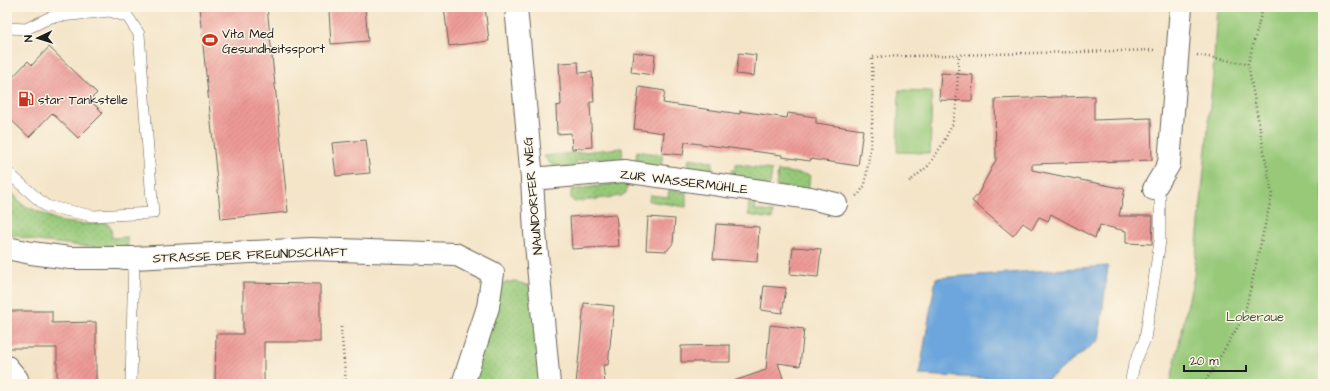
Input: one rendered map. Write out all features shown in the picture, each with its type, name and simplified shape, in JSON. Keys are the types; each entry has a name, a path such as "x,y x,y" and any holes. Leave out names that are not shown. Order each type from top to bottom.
{"street":[{"name":"NAUNDORFER WEG","path":"516,7 549,384"},
{"path":"1154,189 1169,164 1181,7"},
{"name":"ZUR WASSERMÜHLE","path":"532,179 624,171 810,198 836,204"},
{"name":"STRASSE DER FREUNDSCHAFT","path":"7,248 70,258 134,258 312,249 455,254 493,273 488,307 463,384"},
{"path":"7,367 17,379 18,384"}],"lane":[{"path":"7,26 9,28 26,29 51,17 110,10 128,17 139,34 153,213 93,216 46,206 7,172"},
{"path":"1130,384 1134,365 1145,338 1160,241 1160,197 1154,189"},
{"path":"131,384 134,258"}],"path":[{"path":"1204,384 1244,316 1272,195 1248,64 1263,7"},
{"path":"836,204 852,199 859,194 865,185 871,142 873,110 872,57 1152,49 1248,64"},
{"path":"909,182 928,166 942,145 952,125 956,108 959,55"},
{"path":"341,327 346,384"}],"green space":[{"name":"Loberaue","path":"1217,7 1323,7 1323,384 1170,384 1194,276 1213,75"},
{"path":"899,90 932,91 930,153 897,152"},
{"path":"622,148 623,165 603,167 597,158 577,161 574,170 564,169 556,168 550,164 544,156"},
{"path":"637,151 663,155 660,170 635,166"},
{"path":"689,158 713,162 711,178 687,174"},
{"path":"736,164 772,170 770,185 731,180 731,170 735,170"},
{"path":"778,171 810,175 808,191 776,186"},
{"path":"620,183 628,184 626,193 621,196 574,202 571,199 571,190"},
{"path":"7,187 23,205 62,222 82,224 106,223 111,227 112,238 127,237 128,247 82,246 38,241 7,234"},
{"path":"669,190 686,192 686,207 649,201 650,195 668,197"},
{"path":"749,201 756,201 755,210 773,212 772,219 748,215"},
{"path":"515,281 532,287 543,384 470,384 498,290 504,283"}],"water":[{"path":"1108,266 1099,340 1046,381 919,375 936,278"}],"building":[{"path":"199,7 267,7 288,212 221,219"},
{"path":"365,7 368,41 331,44 329,10"},
{"path":"444,7 485,7 489,41 449,46"},
{"path":"49,47 97,93 90,100 103,113 78,138 52,113 29,137 7,116 7,83 28,61 32,65"},
{"path":"633,52 655,55 653,75 631,72"},
{"path":"739,53 756,55 754,76 736,74"},
{"path":"578,62 579,73 592,72 594,102 590,102 592,147 572,149 571,133 557,134 556,106 561,105 559,63"},
{"path":"941,73 973,75 972,101 939,100"},
{"path":"639,87 665,91 663,103 740,114 740,111 787,118 788,113 816,117 816,123 863,130 858,166 811,159 810,161 782,157 782,155 685,142 683,155 662,153 664,133 634,129"},
{"path":"1094,96 1094,120 1151,118 1152,160 1032,164 1032,170 1125,189 1119,216 1153,216 1152,244 1126,243 1126,231 1100,225 1095,238 1051,214 1048,221 1039,217 1032,229 1023,223 1013,236 972,201 978,194 996,160 995,99"},
{"path":"366,140 370,173 336,176 332,143"},
{"path":"616,214 619,246 572,249 570,217"},
{"path":"648,217 675,219 673,243 667,251 646,250"},
{"path":"716,224 759,227 757,262 713,259"},
{"path":"793,247 821,249 818,277 790,274"},
{"path":"243,283 320,284 320,342 264,342 264,384 215,384 216,334 243,334"},
{"path":"764,286 786,288 782,313 761,310"},
{"path":"584,303 614,306 608,365 603,365 605,384 576,384"},
{"path":"7,311 52,311 52,323 96,322 96,384 57,384 57,348 7,348"},
{"path":"770,325 804,329 800,366 778,363 785,384 734,384 734,381 766,370"},
{"path":"730,345 730,362 681,362 681,346"}],"place":[{"name":"Vita Med Gesundheitssport","path":"210,40"},
{"name":"star Tankstelle","path":"26,99"}]}
